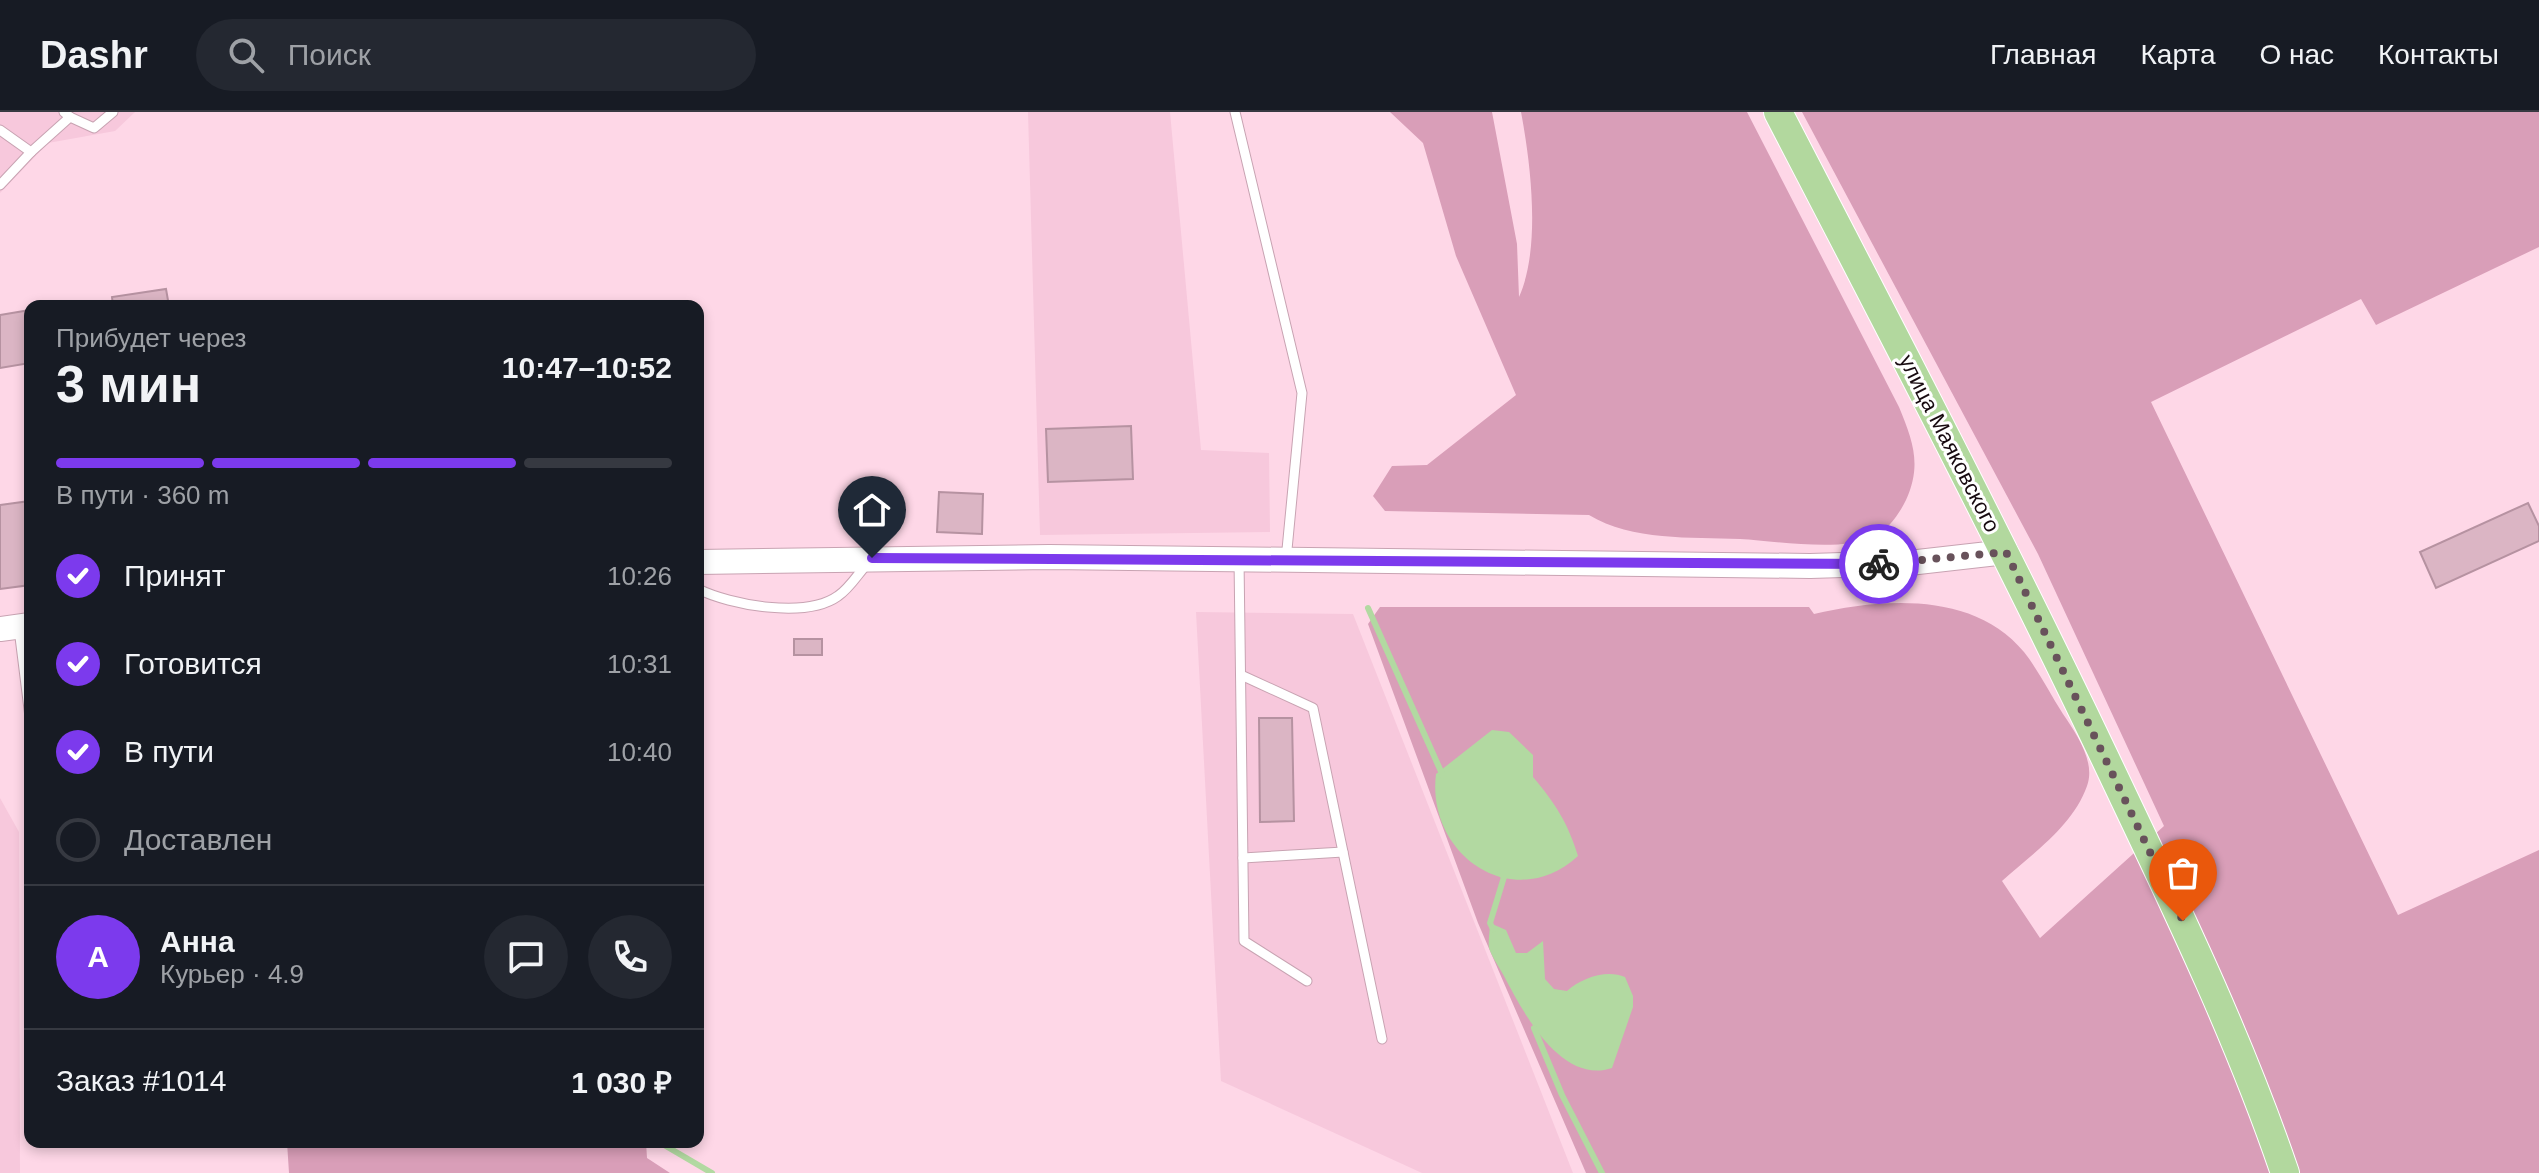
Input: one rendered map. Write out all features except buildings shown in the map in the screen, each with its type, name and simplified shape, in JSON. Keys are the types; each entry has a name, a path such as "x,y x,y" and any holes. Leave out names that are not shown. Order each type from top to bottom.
{"main road":[{"name":"улица Маяковского","path":"1778,112 2006,552 2217,992 2285,1173"},
{"path":"704,562 872,558 1239,559 1810,566 1909,563 2006,552"}],"lane":[{"path":"0,185 67,114 94,128 113,112"},
{"path":"1235,112 1302,393 1286,560"},
{"path":"0,130 31,152"},
{"path":"704,591 745,603 793,609 837,598 872,558"},
{"path":"1239,559 1244,941 1307,981"},
{"path":"16,627 24,678"},
{"path":"1241,675 1313,708 1382,1039"},
{"path":"1243,858 1343,852"}],"shaded area":[{"path":"0,112 135,112 115,131 48,143 0,193"},
{"path":"1028,112 1170,112 1201,450 1269,453 1270,532 1040,535"},
{"path":"1390,112 1492,112 1517,244 1519,297 1526,277 1532,231 1531,181 1521,112 1747,112 1899,407 1908,431 1914,453 1914,475 1906,500 1893,521 1874,537 1827,545 1662,536 1624,529 1589,515 1385,511 1373,496 1392,466 1427,465 1516,395 1456,256 1423,143"},
{"path":"1802,112 2539,112 2539,247 2376,325 2361,299 2151,402 2398,915 2539,850 2539,1173 1586,1173 1478,923 1368,624 1380,607 1809,607 1814,614 1897,603 1954,609 1980,618 2003,632 2024,652 2074,730 2087,758 2087,786 2072,814 2062,827 2002,881 2040,938 2164,826 2038,554"},
{"path":"1196,612 1353,614 1573,1173 1422,1173 1221,1081"},
{"path":"1492,730 1509,732 1533,755 1533,777 1570,833 1578,856 1553,873 1527,879 1502,877 1479,868 1460,851 1445,829 1437,803 1436,774"},
{"path":"0,798 19,832 20,1173 0,1173"},
{"path":"1490,923 1506,930 1516,953 1527,953 1543,941 1545,979 1554,989 1567,991 1579,982 1602,974 1625,977 1633,996 1633,1007 1612,1068 1593,1070 1576,1066 1546,1042 1522,1008 1492,955 1489,948"},
{"path":"287,1148 646,1148 647,1158 670,1173 289,1173"}],"waterway":[{"path":"1368,608 1443,776"},
{"path":"1493,929 1490,923 1504,877 1500,873"},
{"path":"1534,1028 1562,1095 1602,1173"},
{"path":"669,1148 712,1173"}],"way so far":[{"path":"1879,564 2006,552 2183,921"}],"route":[{"path":"872,558 1049,557 1780,566 1879,564"}]}
